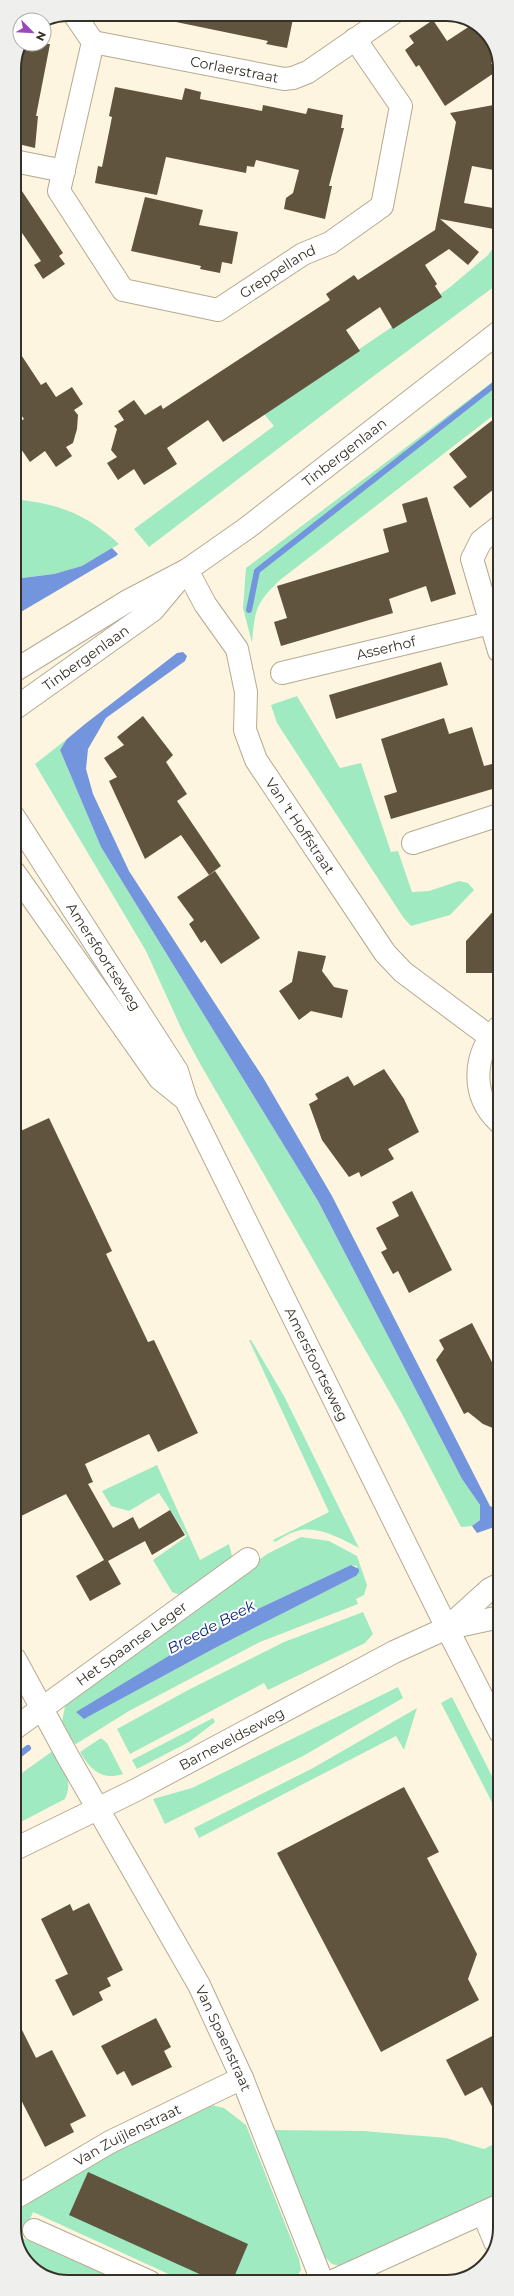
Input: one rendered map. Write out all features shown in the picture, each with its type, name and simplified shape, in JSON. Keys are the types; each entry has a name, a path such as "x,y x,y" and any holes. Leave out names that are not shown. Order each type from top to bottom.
{"street":[{"path":"79,21 93,42"},
{"name":"Corlaerstraat","path":"93,42 284,79 292,78 308,72 382,21"},
{"name":"Greppelland","path":"93,42 60,192 123,290 218,310 303,254 330,243 382,206 401,106 355,39"},
{"path":"21,162 64,171"},
{"name":"Tinbergenlaan","path":"21,667 126,602 187,570 247,528 493,337"},
{"path":"493,532 481,541 472,559 493,632"},
{"name":"Tinbergenlaan","path":"21,704 153,610 187,570"},
{"name":"Van 't Hoffstraat","path":"187,570 205,604 237,650 246,692 245,730 256,760 385,954 403,972 493,1031"},
{"name":"Asserhof","path":"282,673 490,623"},
{"path":"413,843 493,817"},
{"name":"Amersfoortseweg","path":"21,828 177,1071 186,1100 493,1718"},
{"name":"Amersfoortseweg","path":"21,882 160,1079 186,1100"},
{"name":"Van 't Hoffstraat","path":"493,1036 480,1060 478,1084 487,1107 493,1114"},
{"name":"Het Spaanse Leger","path":"21,1723 248,1559"},
{"path":"447,1628 493,1588"},
{"path":"447,1628 493,1618"},
{"name":"Barneveldseweg","path":"21,1846 98,1808 394,1652 447,1628"},
{"name":"Van Spaenstraat","path":"21,1670 199,1985 242,2078 320,2275"},
{"name":"Van Zuijlenstraat","path":"21,2194 110,2142 242,2078"},
{"path":"346,2275 492,2209 493,2220"},
{"path":"34,2230 134,2275"}],"green space":[{"path":"493,248 493,287 367,381 149,547 134,529 274,426 264,414 449,288 488,255"},
{"path":"493,382 493,416 280,580 266,595 258,608 254,623 252,643 243,608 246,568"},
{"path":"21,500 58,507 83,517 107,533 119,544 83,566 54,574 21,578"},
{"path":"297,696 340,768 361,763 391,852 398,851 412,892 429,891 459,881 468,883 474,890 450,915 411,926 403,917 277,723 271,705"},
{"path":"67,739 60,750 101,847 318,1201 462,1479 480,1505 480,1520 472,1526 461,1527 401,1412 198,1060 182,1030 146,951 35,764"},
{"path":"249,1340 251,1340 284,1396 359,1548 329,1534 313,1530 297,1531 288,1534 275,1542 273,1540 329,1512"},
{"path":"157,1465 200,1560 229,1544 233,1560 183,1596 172,1592 153,1560 187,1536 159,1493 129,1511 111,1506 102,1491"},
{"path":"301,1537 329,1541 357,1556 367,1585 364,1595 356,1599 358,1604 260,1642 129,1711 76,1744 74,1743 62,1721 66,1702 267,1554","holes":["351,1565 357,1566 356,1576 215,1648 84,1719 205,1634"]},
{"path":"363,1612 373,1634 365,1643 268,1690 264,1683 130,1754 117,1729 190,1689 284,1642"},
{"path":"398,1687 403,1698 303,1756 165,1824 153,1799 192,1788"},
{"path":"452,1697 493,1778 493,1804 441,1703"},
{"path":"417,1708 404,1750 396,1736 199,1838 194,1828 313,1768"},
{"path":"213,1718 215,1722 189,1742 137,1769 132,1760"},
{"path":"101,1738 107,1743 123,1774 115,1776 102,1775 88,1764 80,1752"},
{"path":"54,1750 68,1779 65,1799 21,1822 21,1774"},
{"path":"207,2104 224,2108 246,2125 299,2259 301,2270 298,2275 171,2275 33,2212 22,2238 21,2208 93,2163"},
{"path":"272,2130 364,2131 446,2138 484,2149 493,2144 493,2204 347,2268 332,2264 318,2250"},
{"path":"22,2238 106,2275 65,2275 45,2269 31,2257"}],"water":[{"path":"112,548 118,554 21,612 21,578 54,574 82,566"},
{"path":"183,652 187,656 185,661 106,718 88,749 86,769 93,794 129,871 264,1079 332,1196 490,1506 493,1508 493,1527 477,1533 472,1526 480,1520 480,1505 462,1479 318,1201 101,847 60,750 67,739 85,724 177,653"},
{"path":"351,1565 359,1569 356,1576 215,1648 84,1719 76,1712 205,1634"}],"building":[{"path":"293,21 287,48 266,44 268,41 176,22"},
{"path":"432,21 434,21 447,41 468,27 477,33 487,45 492,59 491,63 493,65 493,74 445,106 419,65 416,67 405,50 414,43 409,36"},
{"path":"24,52 48,52 36,116 38,116 35,148 21,145 21,68"},
{"path":"115,87 182,100 185,88 201,92 200,99 262,111 263,105 306,114 308,108 343,115 341,128 344,128 329,186 332,186 325,219 284,209 286,198 293,193 299,170 256,160 254,167 247,166 246,173 166,157 157,195 95,183 98,166 102,167 112,117 109,116"},
{"path":"493,105 493,170 472,166 464,203 493,208 493,229 440,219 479,252 468,265 449,249 425,265 437,284 435,286 442,297 393,329 380,307 346,330 360,351 237,433 223,442 208,420 167,448 177,464 144,485 134,469 118,480 107,463 117,457 111,450 117,429 114,426 124,420 118,411 134,400 145,415 161,405 163,409 330,300 326,294 354,275 358,280 435,230 456,122 450,113"},
{"path":"21,190 63,253 59,256 65,264 43,279 34,265 41,261 21,231"},
{"path":"145,197 203,210 199,225 238,232 232,264 222,262 220,273 200,269 201,266 131,251"},
{"path":"21,355 41,385 46,382 56,397 72,387 83,404 74,410 78,415 77,429 73,443 66,447 72,456 56,467 45,451 30,462 21,449 21,421 24,419 21,415"},
{"path":"493,420 493,490 470,508 453,487 467,477 449,454"},
{"path":"427,497 456,594 431,602 426,586 389,599 393,613 281,646 274,622 287,618 277,586 389,552 383,529 407,522 402,504"},
{"path":"441,662 448,685 336,719 329,695"},
{"path":"143,716 173,755 166,762 187,794 177,801 221,866 209,875 181,835 145,859 109,781 117,777 104,758 124,745 117,737"},
{"path":"444,718 449,734 472,727 484,766 493,764 493,789 391,819 384,796 397,792 381,739"},
{"path":"215,871 260,938 221,964 205,940 201,943 189,924 194,920 177,897"},
{"path":"493,912 493,973 466,973 466,941"},
{"path":"298,951 326,956 322,971 334,987 348,990 342,1018 311,1011 299,1020 279,991 292,982"},
{"path":"384,1069 404,1099 419,1132 388,1149 394,1159 361,1177 359,1172 349,1177 322,1140 309,1104 318,1099 315,1094 348,1076 354,1086"},
{"path":"49,1118 112,1251 106,1254 148,1342 154,1340 198,1433 158,1452 149,1434 85,1464 93,1482 88,1484 113,1528 133,1517 139,1529 170,1510 185,1535 152,1555 145,1541 108,1561 121,1584 90,1601 76,1576 104,1560 66,1494 21,1516 21,1131"},
{"path":"412,1191 452,1270 409,1293 398,1271 393,1274 381,1252 387,1249 376,1228 399,1216 392,1202"},
{"path":"472,1323 493,1364 493,1428 483,1424 468,1412 464,1414 436,1360 444,1349 439,1340"},
{"path":"404,1787 439,1852 427,1858 477,1954 468,1979 479,2000 381,2052 277,1853"},
{"path":"89,1903 123,1970 107,1978 111,1986 99,1992 103,2000 73,2016 55,1980 68,1974 41,1919 70,1904 73,1911"},
{"path":"156,2018 171,2047 164,2051 172,2067 132,2086 124,2071 117,2075 101,2046"},
{"path":"21,2028 36,2058 52,2050 86,2116 70,2124 74,2132 45,2147 21,2100"},
{"path":"493,2036 493,2108 482,2087 465,2096 446,2060"},
{"path":"88,2172 248,2244 235,2275 202,2275 69,2215"}],"waterway":[{"path":"249,610 257,571 493,386"},
{"name":"Breede Beek","path":"21,1753 28,1748"}]}
